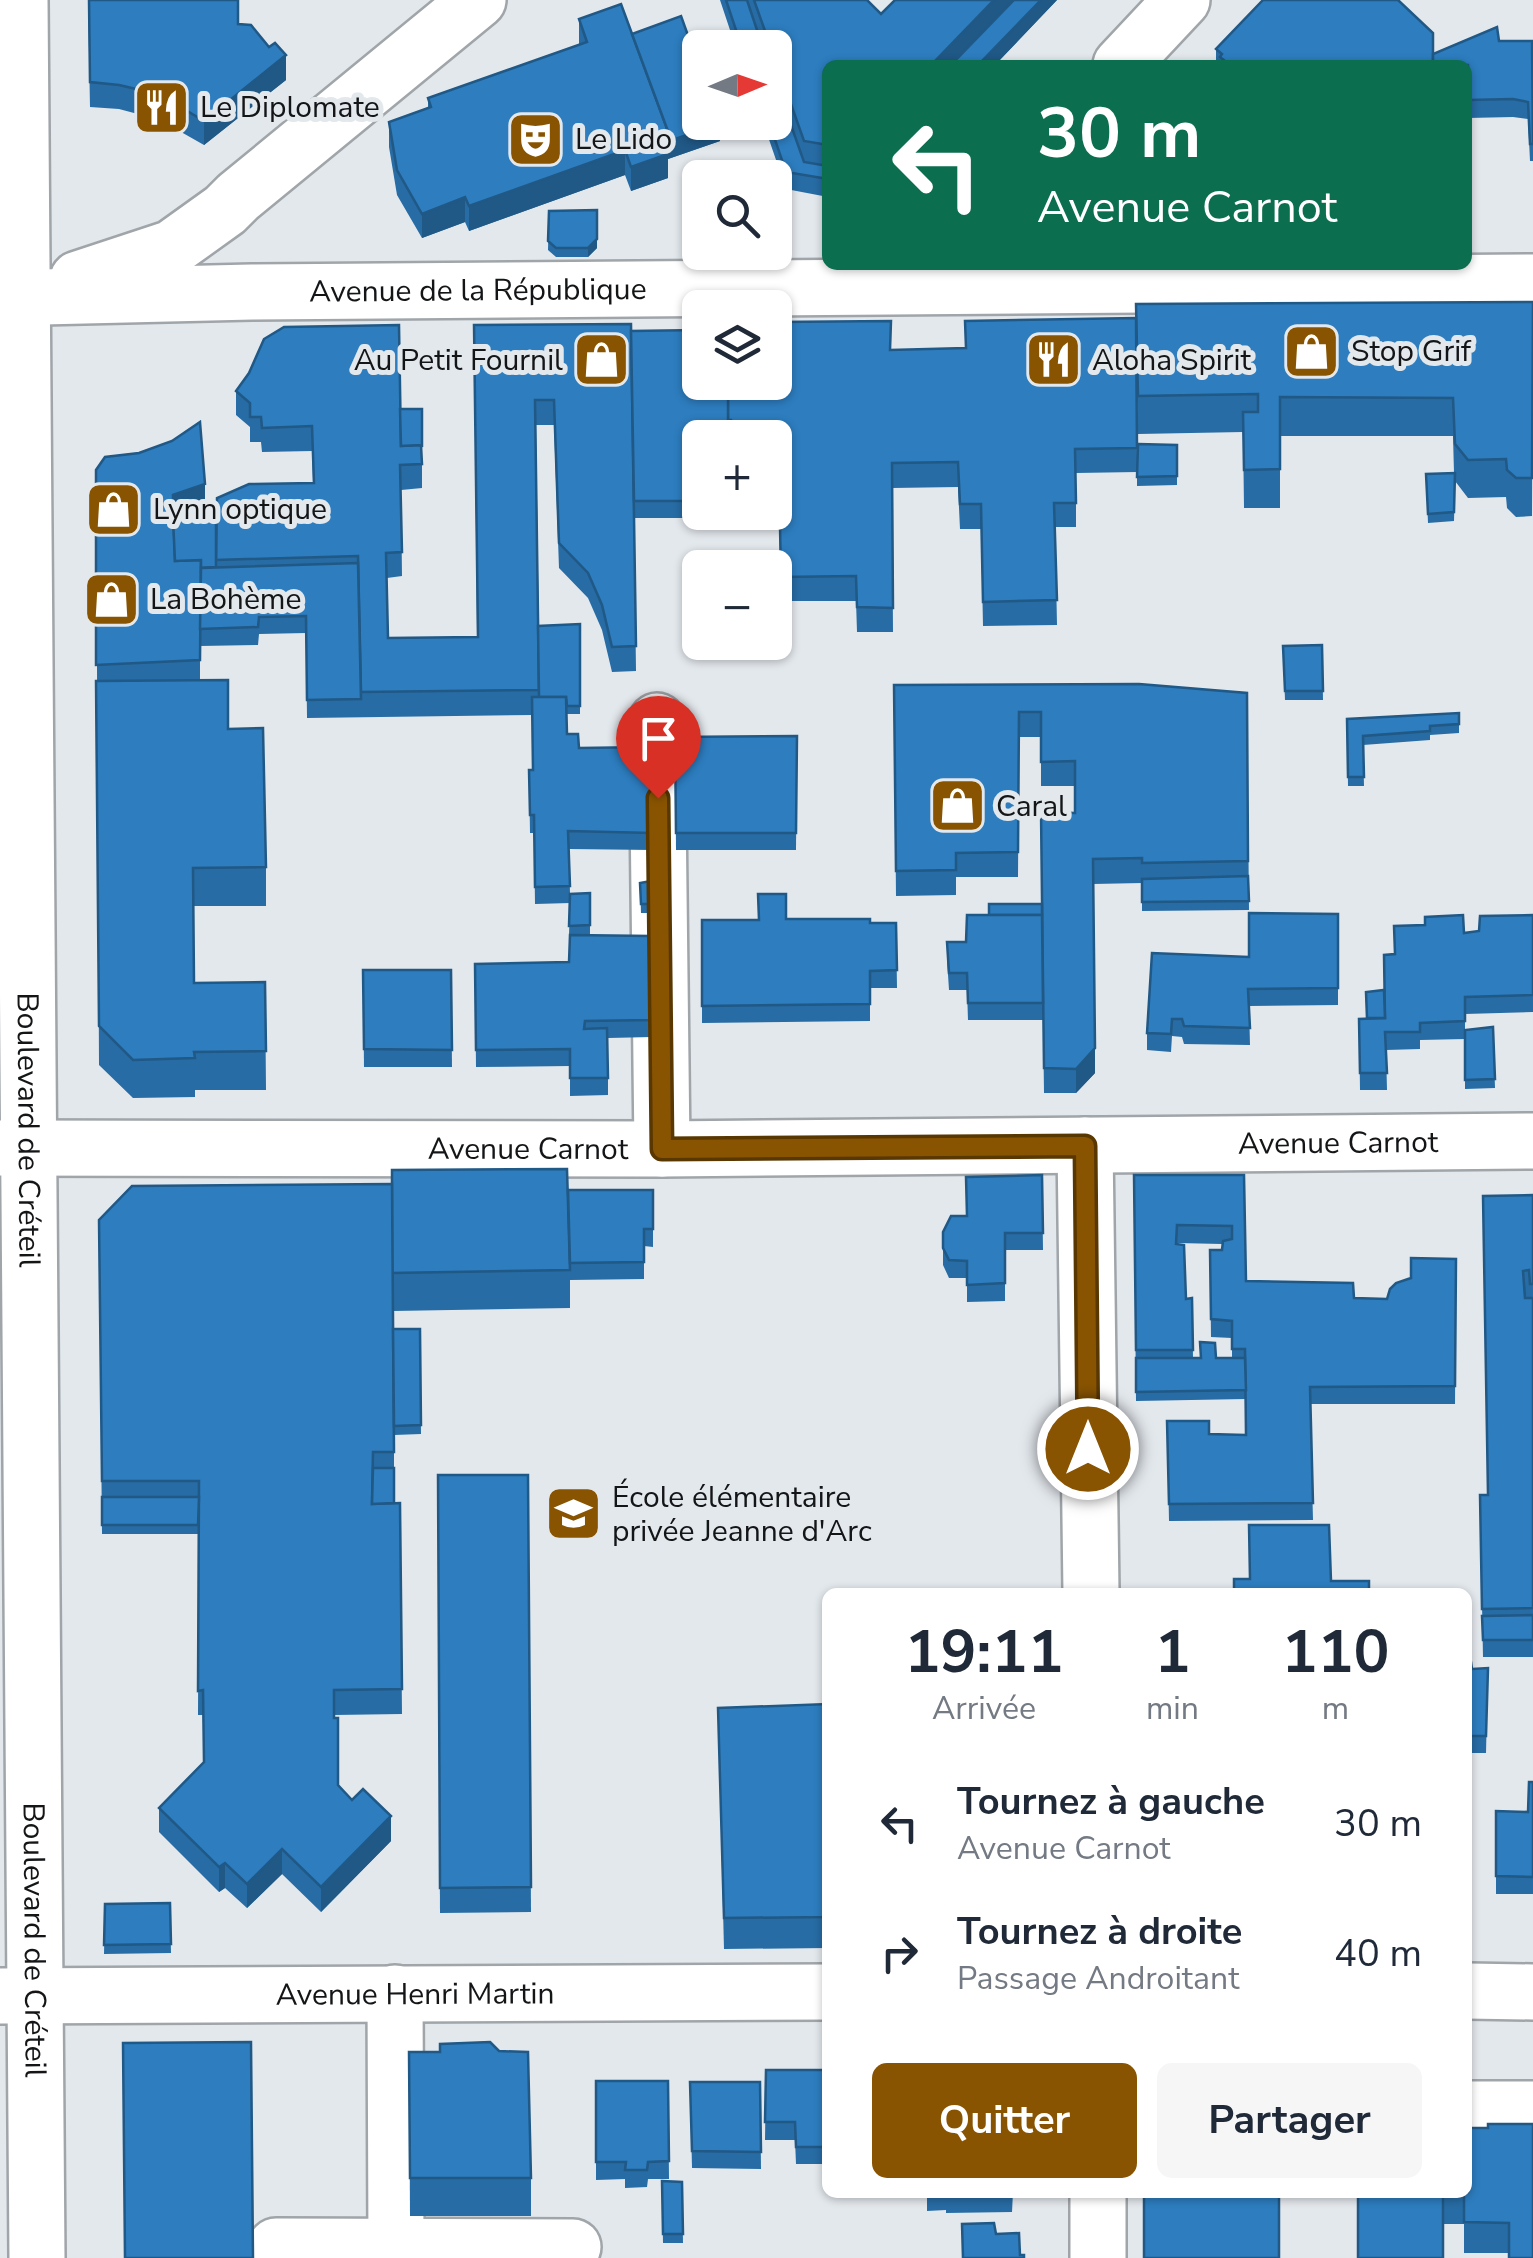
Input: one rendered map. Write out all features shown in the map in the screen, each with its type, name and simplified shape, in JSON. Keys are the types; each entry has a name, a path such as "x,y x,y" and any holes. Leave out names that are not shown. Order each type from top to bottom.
{"street":[{"name":"Boulevard de Créteil","path":"20,0 12,297 18,1996 36,2258"},
{"path":"12,297 172,248 224,210 478,0"},
{"path":"1126,60 1182,0"},
{"name":"Avenue de la République","path":"12,297 916,276 1533,282"},
{"path":"657,721 662,1149"},
{"name":"Avenue Carnot","path":"15,1148 662,1149 1533,1141"},
{"path":"1085,1146 1090,1588"},
{"path":"1472,1991 1533,1992"},
{"name":"Avenue Henri Martin","path":"18,1996 822,1992"},
{"path":"395,1993 396,2246"},
{"path":"1472,2109 1533,2109"},
{"path":"1098,2198 1098,2258"},
{"path":"276,2246 573,2247"}],"building":[{"path":"89,0 238,0 238,24 251,25 269,47 275,43 286,55 204,121 149,92 90,82"},
{"path":"726,0 747,0 757,30 736,30"},
{"path":"754,0 867,0 881,14 895,0 994,0 936,60 822,60 822,144 804,141 792,107 792,30 765,30"},
{"path":"1014,0 1041,0 983,60 956,60"},
{"path":"1263,0 1398,0 1433,33 1433,60 1224,60 1216,49"},
{"name":"Le Lido","path":"621,4 669,134 663,136 668,154 631,167 625,150 469,206 465,197 422,214 397,170 389,122 431,107 428,98 587,42 579,19"},
{"path":"681,16 686,30 682,30 682,137 669,141 632,34"},
{"path":"1497,27 1499,41 1532,41 1533,144 1528,102 1472,100 1472,60 1433,60 1433,54"},
{"path":"792,128 804,162 822,165 822,178 792,173 792,160 782,160 775,140 792,140"},
{"path":"597,210 597,239 588,248 556,248 548,241 549,211"},
{"path":"1533,302 1532,478 1516,478 1507,470 1506,459 1468,460 1455,444 1453,398 1280,397 1280,469 1244,470 1243,412 1258,412 1258,394 1138,396 1136,304"},
{"path":"1136,318 1137,448 1075,449 1076,503 1054,503 1057,600 983,602 981,504 960,504 958,462 892,463 893,608 857,607 856,576 792,577 792,550 780,550 780,530 792,530 792,420 728,420 728,400 792,400 792,322 891,321 890,350 966,348 965,321"},
{"path":"631,324 636,646 612,647 602,605 588,573 559,543 554,400 535,400 539,690 361,692 358,556 216,560 217,498 249,484 314,483 312,426 262,428 261,417 250,417 250,403 236,391 264,339 284,327 399,325 401,446 421,445 422,464 400,465 402,552 386,553 388,638 478,637 474,325"},
{"path":"682,330 682,400 728,400 728,420 682,420 682,501 634,501 631,331"},
{"path":"400,409 422,409 422,447 401,446"},
{"path":"200,422 205,484 173,495 173,503 175,561 201,560 200,660 96,665 96,470 105,457 139,453 172,441"},
{"path":"1138,444 1177,445 1177,476 1137,477"},
{"path":"1455,473 1454,512 1428,514 1426,474"},
{"path":"216,514 216,567 201,568 201,560 175,561 173,519"},
{"path":"358,563 361,699 307,700 306,616 259,617 258,627 200,629 201,568"},
{"path":"580,624 580,706 567,706 566,697 539,697 538,626"},
{"path":"1322,645 1323,691 1285,691 1283,646"},
{"path":"228,680 228,729 263,728 266,867 193,868 194,983 265,982 266,1051 194,1052 195,1058 133,1060 99,1026 96,681"},
{"path":"1139,684 1247,693 1248,861 1142,863 1142,858 1093,859 1095,1048 1076,1069 1044,1068 1041,812 1075,813 1075,761 1041,762 1041,712 1019,712 1018,852 956,853 956,870 896,871 894,685"},
{"path":"532,697 566,697 567,734 578,734 579,748 649,747 652,833 568,831 570,886 535,887 529,770 533,770"},
{"path":"1459,713 1459,724 1430,726 1430,731 1363,736 1364,777 1348,777 1347,719"},
{"path":"797,736 796,833 676,833 675,737"},
{"path":"1248,876 1249,901 1142,902 1142,879"},
{"path":"651,881 651,904 641,904 640,883"},
{"path":"590,893 590,925 569,926 570,894"},
{"path":"758,894 786,894 786,919 870,919 870,923 896,923 897,970 870,971 870,1004 702,1006 702,920 759,920"},
{"path":"989,904 1042,904 1042,915 989,915"},
{"path":"1249,913 1338,914 1338,988 1248,989 1250,1028 1184,1026 1182,1019 1172,1019 1171,1034 1147,1033 1152,953 1249,957"},
{"path":"967,915 1042,915 1043,1003 968,1003 967,973 949,973 947,942 966,942"},
{"path":"1463,915 1464,933 1479,931 1480,916 1533,915 1533,995 1465,997 1465,1021 1420,1023 1420,1032 1385,1032 1387,1073 1360,1073 1359,1019 1385,1018 1384,955 1395,954 1394,926 1425,925 1425,917"},
{"path":"570,935 651,936 652,1020 585,1021 584,1029 607,1028 608,1078 570,1078 570,1049 476,1050 475,964 569,962"},
{"path":"363,970 451,970 452,1050 364,1049"},
{"path":"1384,990 1385,1018 1367,1018 1366,992"},
{"path":"1493,1027 1495,1079 1465,1080 1465,1030"},
{"path":"567,1169 570,1270 392,1273 392,1170"},
{"path":"1042,1175 1043,1233 1005,1233 1005,1283 967,1285 967,1261 949,1260 943,1248 943,1232 951,1216 967,1216 966,1177"},
{"path":"1134,1175 1244,1175 1246,1281 1353,1283 1354,1298 1387,1299 1396,1283 1411,1278 1411,1258 1456,1259 1455,1386 1310,1387 1313,1503 1169,1504 1167,1421 1209,1421 1209,1434 1246,1435 1245,1349 1232,1349 1232,1321 1211,1319 1210,1250 1222,1250 1223,1241 1232,1239 1232,1226 1177,1225 1176,1244 1184,1245 1186,1299 1192,1298 1193,1350 1136,1350"},
{"path":"392,1184 394,1452 373,1452 372,1504 400,1503 402,1689 334,1690 338,1785 352,1800 363,1789 391,1816 321,1887 282,1849 247,1884 225,1863 219,1867 159,1808 204,1762 203,1690 198,1691 199,1481 102,1481 99,1220 132,1186"},
{"path":"568,1190 653,1190 653,1229 644,1229 644,1262 570,1263"},
{"path":"1533,1195 1533,1284 1529,1270 1523,1271 1525,1298 1533,1298 1533,1608 1482,1609 1480,1495 1488,1495 1483,1196"},
{"path":"393,1329 420,1329 421,1425 394,1426"},
{"path":"1200,1342 1215,1343 1216,1358 1245,1358 1246,1390 1136,1392 1136,1358 1201,1358"},
{"path":"373,1468 394,1468 394,1503 372,1504"},
{"path":"438,1475 528,1475 531,1887 440,1888"},
{"path":"102,1497 199,1497 198,1525 102,1525"},
{"path":"1249,1525 1329,1525 1331,1581 1369,1581 1369,1588 1234,1588 1234,1579 1250,1579"},
{"path":"1533,1615 1533,1640 1483,1640 1482,1616"},
{"path":"1488,1668 1486,1736 1472,1736 1472,1669"},
{"path":"822,1704 822,1917 724,1918 718,1708"},
{"path":"1529,1782 1533,1782 1533,1877 1496,1876 1496,1811 1528,1812"},
{"path":"170,1903 171,1944 104,1945 105,1904"},
{"path":"251,2042 253,2258 125,2258 123,2043"},
{"path":"490,2042 499,2051 528,2052 531,2178 410,2178 409,2052 440,2052 440,2044"},
{"path":"766,2070 822,2070 822,2147 796,2147 795,2122 765,2122"},
{"path":"596,2081 668,2081 669,2161 648,2162 647,2170 625,2170 626,2162 596,2162"},
{"path":"690,2082 760,2082 761,2152 692,2151"},
{"path":"1488,2124 1533,2124 1533,2258 1509,2258 1509,2223 1464,2222 1464,2198 1472,2198 1472,2128 1488,2128"},
{"path":"662,2181 682,2182 683,2234 663,2234"},
{"path":"1144,2198 1279,2198 1279,2258 1144,2258"},
{"path":"1358,2198 1443,2198 1443,2258 1358,2258"},
{"path":"994,2223 996,2234 1019,2233 1020,2255 1024,2258 963,2258 962,2224"}],"place":[{"name":"Le Diplomate","path":"161,107"},
{"name":"Le Lido","path":"536,139"},
{"name":"Stop Grif","path":"1312,351"},
{"name":"Au Petit Fournil","path":"602,360"},
{"name":"Aloha Spirit","path":"1053,360"},
{"name":"Lynn optique","path":"114,509"},
{"name":"La Bohème","path":"111,599"},
{"name":"Caral","path":"957,806"},
{"name":"École élémentaire privée Jeanne d'Arc","path":"573,1514"}],"route":[{"path":"658,798 662,1149 1085,1146 1088,1449"}]}
